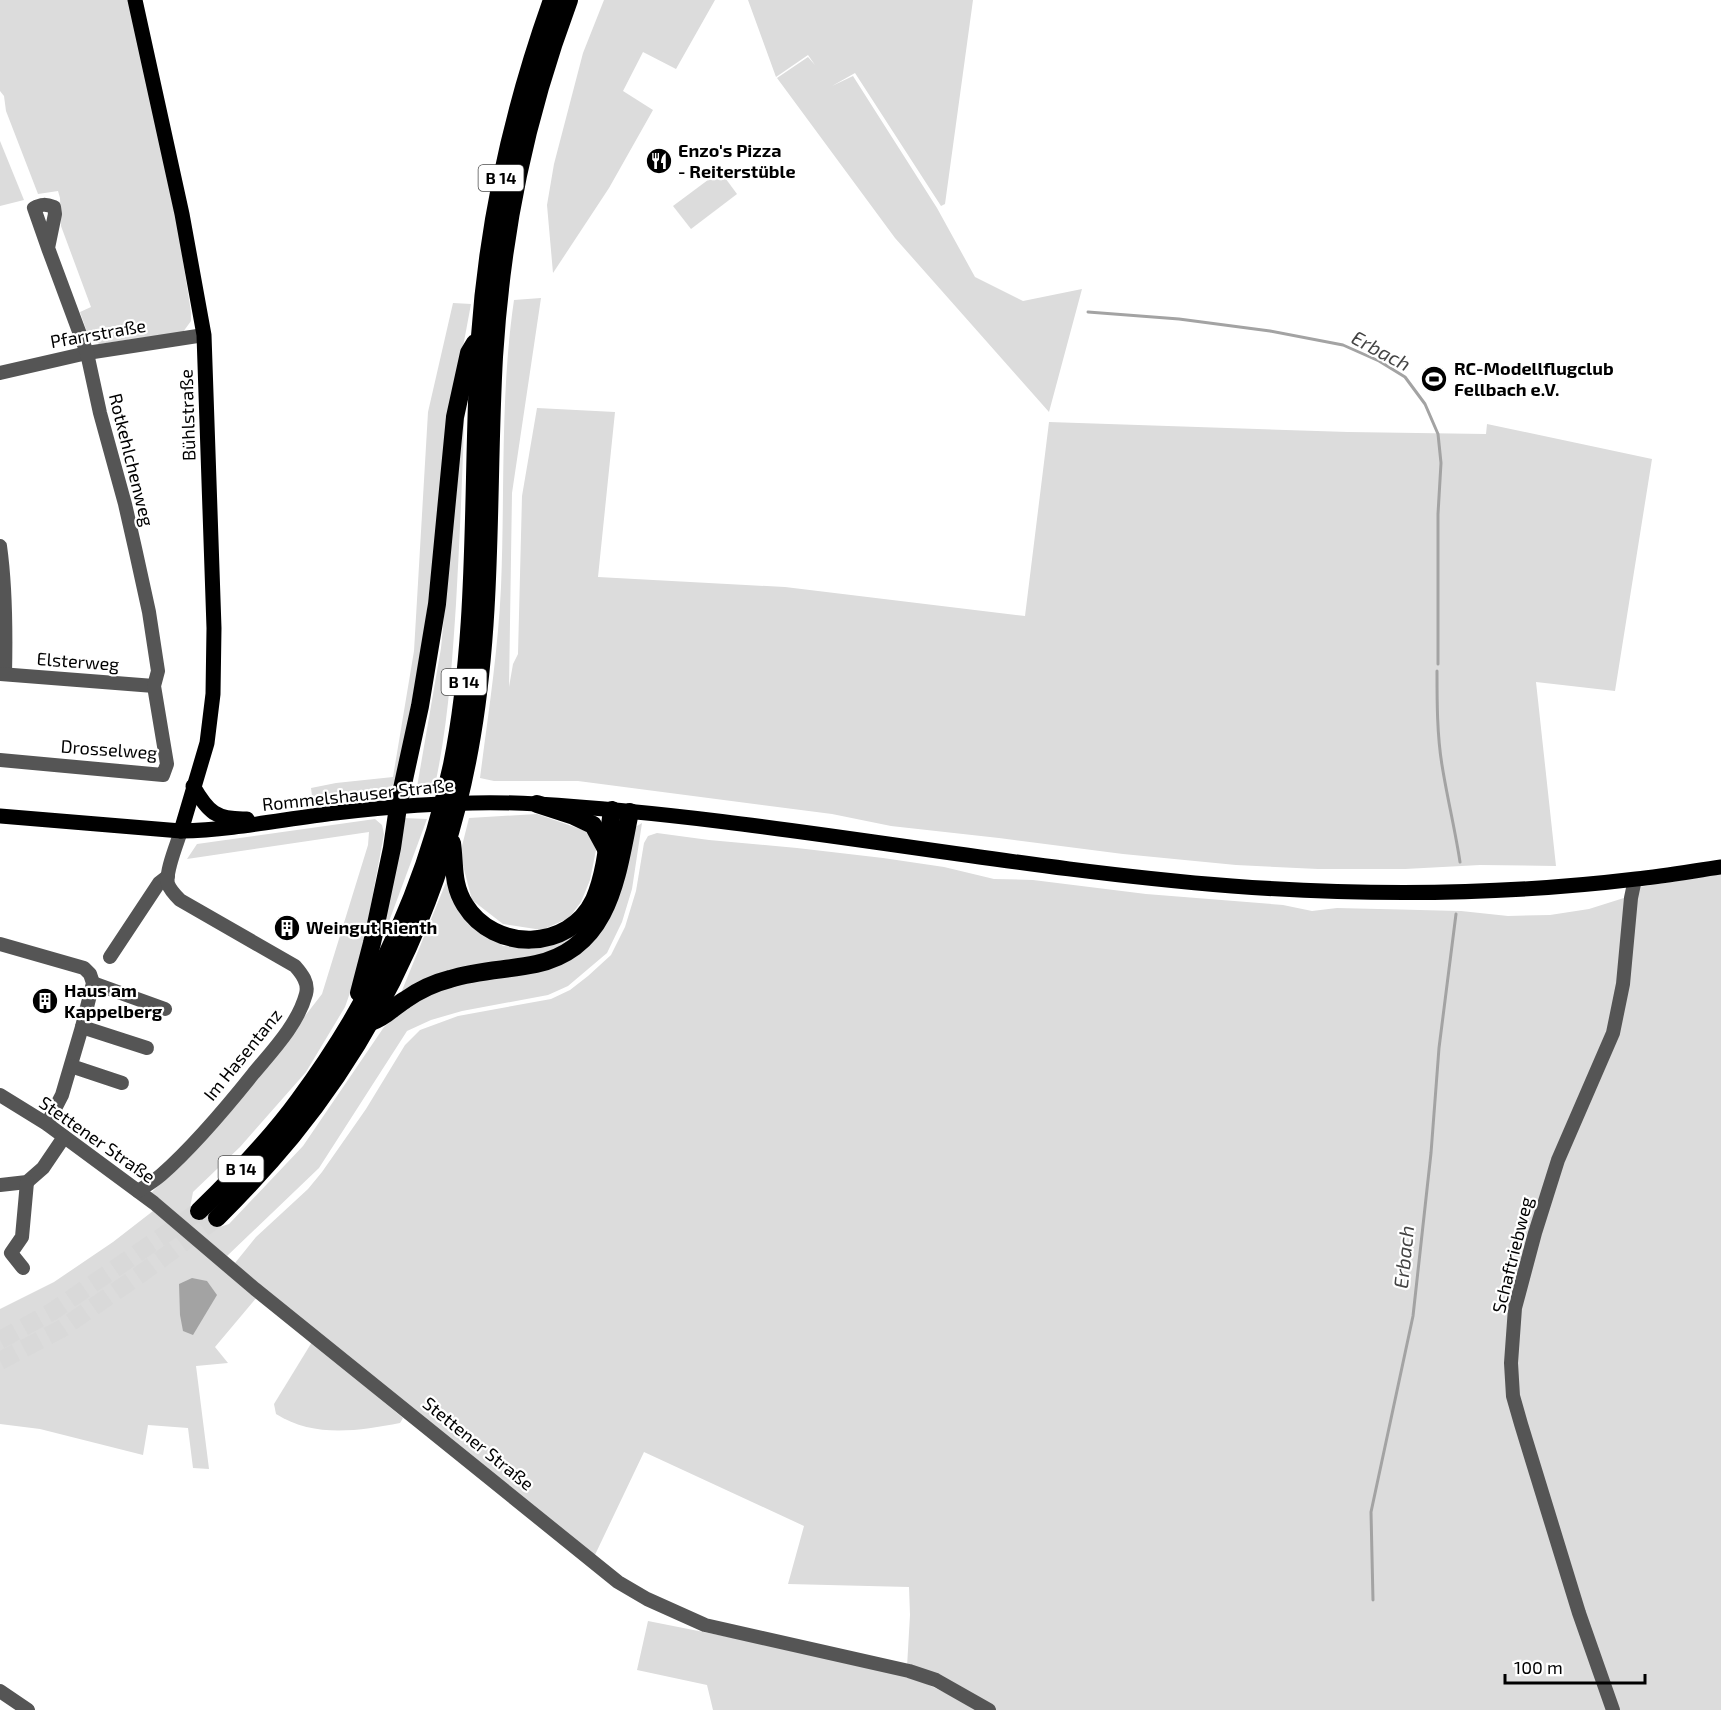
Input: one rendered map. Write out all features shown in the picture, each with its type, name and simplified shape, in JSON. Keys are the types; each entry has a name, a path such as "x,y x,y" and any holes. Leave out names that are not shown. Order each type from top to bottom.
{"highway":[{"name":"B 14","path":"217,1218 258,1176 322,1095 364,1017 418,883 440,814 456,740 466,666 470,615 480,333 487,266 503,168 527,72 552,0"},
{"name":"B 14","path":"199,1211 238,1173 280,1125 397,971 418,926 451,830 468,760 481,669 487,586 495,352 506,236 519,163 532,114 569,0"},
{"path":"480,333 469,353 455,417 443,554 407,806 392,848 375,933 360,990 364,1017 383,1018 404,1000 425,988 452,978 537,964 559,957 579,944 597,923 609,901 616,875 621,811"},
{"path":"537,804 593,825 606,849"},
{"name":"B 14","path":"451,830 455,882 464,904 486,927 514,939 532,940 552,936 568,929 583,915 593,901 602,874 606,849 621,811"}],"main road":[{"name":"Bühlstraße","path":"135,0 182,214 204,335 214,628 213,694 207,743 181,831"},
{"path":"193,786 215,815 235,820 304,818"},
{"name":"Rommelshauser Straße","path":"0,816 181,831 232,828 407,806 482,803 537,804 720,822 1119,875 1245,887 1401,893 1491,890 1635,879 1721,867"}],"street":[{"name":"Rotkehlchenweg","path":"48,248 55,214 54,207 41,204 32,205 48,248 87,352 149,612 158,671 154,686"},
{"name":"Pfarrstraße","path":"0,373 87,352 204,335"},
{"path":"0,546 6,619 3,674"},
{"name":"Elsterweg","path":"3,674 154,686"},
{"name":"Drosselweg","path":"0,760 163,774 166,764 154,686"},
{"path":"110,957 159,883 168,876 181,831"},
{"name":"Im Hasentanz","path":"138,1191 159,1177 181,1156 235,1096 279,1042 298,1014 307,992 305,977 295,966 180,900 168,885 168,876"},
{"name":"Schaftriebweg","path":"1613,1710 1579,1613 1521,1424 1513,1396 1511,1363 1515,1308 1535,1233 1558,1160 1613,1033 1623,984 1631,898 1635,879"},
{"path":"0,944 84,968 90,974 93,983 62,1095 47,1124"},
{"path":"93,983 165,1009"},
{"path":"82,1027 147,1048"},
{"path":"71,1066 122,1083"},
{"name":"Stettener Straße","path":"0,1095 47,1124 138,1191 255,1289 618,1582 647,1599 705,1625 909,1671 936,1680 989,1710"},
{"path":"0,1185 27,1182 43,1168 64,1137"},
{"path":"23,1268 5,1253 22,1237 27,1182"},
{"path":"0,1691 28,1710"}],"shaded area":[{"path":"0,0 129,0 178,229 191,312 191,321 183,332 99,344 87,332 80,312 91,307 61,226 58,191 38,194 6,111 4,96 0,91"},
{"path":"604,0 715,0 676,69 643,52 623,91 653,110 609,188 553,273 547,205 554,164 583,53"},
{"path":"748,0 973,0 945,204 941,206 855,73 832,86 853,76 937,208 975,277 1023,301 1082,289 1049,412 895,238 777,78 808,57 815,65 808,55 776,77"},
{"path":"0,141 24,200 0,206"},
{"path":"720,171 737,194 691,229 673,206"},
{"path":"541,298 512,493 509,687 513,664 518,654 522,496 537,408 615,412 598,577 785,587 1025,616 1049,422 1486,434 1487,424 1652,459 1615,691 1536,682 1556,866 1480,865 1405,869 1318,869 1236,865 891,826 832,814 578,781 494,781 480,778 500,611 505,408 514,300"},
{"path":"453,303 471,304 440,501 424,636 397,782 368,794 312,796 311,788 393,777 414,651 428,412"},
{"path":"465,394 456,604 446,717 435,785 417,787 441,648"},
{"path":"537,814 589,832 596,850 590,880 581,902 569,918 542,930 503,924 472,900 460,854 469,818"},
{"path":"403,818 427,819 378,951"},
{"path":"375,819 382,825 384,834 360,964 345,1007 306,1072 240,1147 193,1192 190,1208 210,1230 229,1224 303,1146 384,1027 423,995 466,980 543,971 586,948 609,919 632,829 642,823 632,889 622,922 607,953 568,986 548,995 462,1011 431,1020 407,1031 319,1168 227,1256 150,1194 228,1115 322,994 368,845 369,832 187,859 197,844"},
{"path":"657,833 883,858 944,867 994,879 1033,880 1146,894 1283,905 1312,911 1337,908 1461,911 1508,916 1550,915 1589,909 1627,897 1619,984 1609,1032 1555,1158 1506,1363 1609,1710 993,1710 907,1667 909,1587 788,1584 804,1526 644,1452 593,1559 259,1288 235,1263 256,1237 308,1189 322,1172 366,1109 405,1045 420,1030 458,1016 551,999 570,990 588,976 611,955 625,927 636,891 644,843 648,836"},
{"path":"1721,874 1721,1710 1617,1710 1516,1396 1520,1309 1561,1162 1615,1035 1639,887"},
{"path":"447,880 465,919 503,946 540,947 579,927 581,934 545,956 401,993"},
{"path":"153,1211 257,1297 215,1347 228,1363 196,1366 209,1469 193,1468 188,1428 148,1425 143,1455 40,1429 0,1424 0,1309 54,1282 113,1242"},
{"path":"192,1278 207,1281 217,1295 193,1335 183,1331 179,1284"},
{"path":"312,1342 403,1418 400,1423 352,1430 321,1430 291,1422 276,1414 274,1404"},
{"path":"648,1621 908,1675 978,1710 713,1710 707,1685 637,1670"}],"waterway":[{"name":"Erbach","path":"1088,312 1179,319 1270,331 1343,345 1379,361 1405,377 1425,404 1438,434 1441,463 1438,514 1438,664"},
{"name":"Erbach","path":"1437,671 1440,754 1460,862"},
{"name":"Erbach","path":"1373,1600 1371,1512 1413,1316 1431,1153 1439,1048 1456,914"}],"tunnel":[{"path":"0,1340 53,1311 199,1211"},
{"path":"0,1361 61,1329 217,1218"}],"place":[{"name":"Enzo's Pizza - Reiterstüble","path":"659,161"},
{"name":"RC-Modellflugclub Fellbach e.V.","path":"1434,379"},
{"name":"Weingut Rienth","path":"287,928"},
{"name":"Haus am Kappelberg","path":"45,1001"}]}
